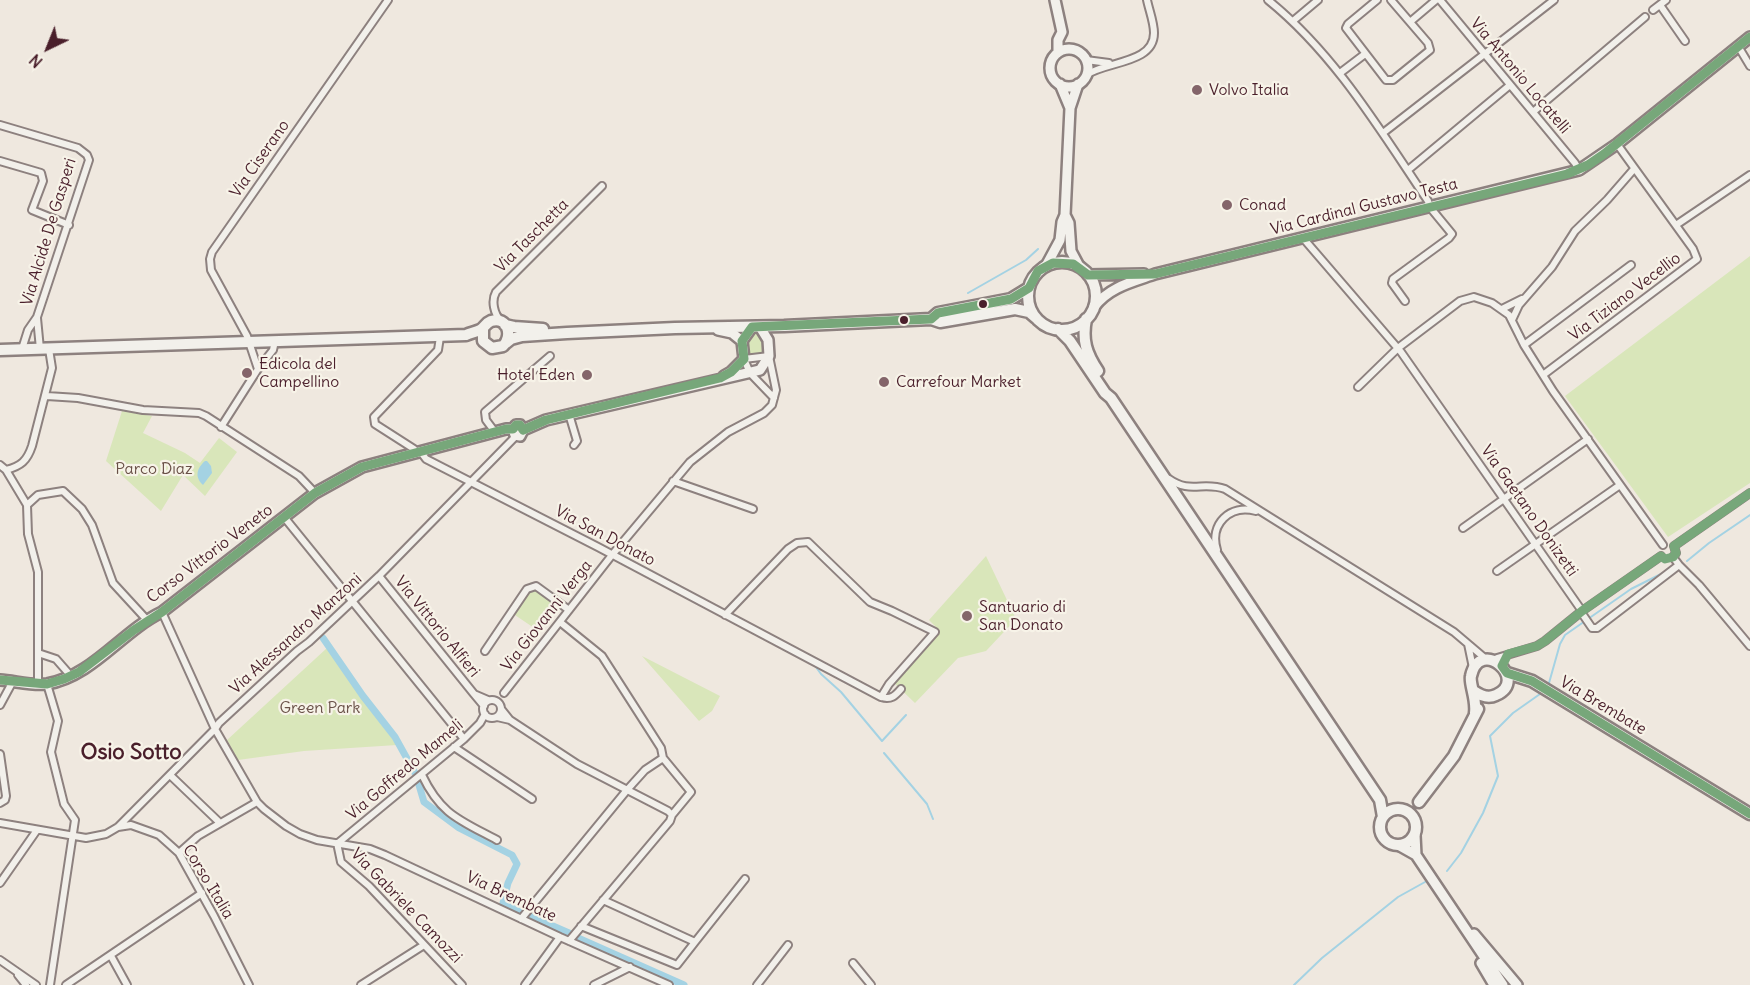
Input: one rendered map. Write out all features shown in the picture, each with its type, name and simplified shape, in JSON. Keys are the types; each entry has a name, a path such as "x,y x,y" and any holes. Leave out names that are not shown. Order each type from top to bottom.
{"main road":[{"path":"466,335 497,348 505,345 511,339 522,336 931,319 940,322 1015,309 1029,312 1036,318 1050,327 1058,329 1073,327 1086,319 1094,307 1095,290 1088,275 1079,266 1066,262 1046,266 1032,279 1029,288 1029,304 1036,318"},
{"path":"931,319 938,313 1011,299 1029,288"},
{"path":"1086,319 1084,344 1088,355 1110,390 1111,398"},
{"path":"0,350 440,337 466,335 494,321 567,333"},
{"path":"504,324 509,334 505,345"},
{"path":"485,326 482,339 488,346"},
{"path":"1058,329 1070,341 1105,393 1111,398 1380,800 1383,817 1380,826 1382,836 1389,844 1400,846 1409,843 1415,835 1417,827 1415,819 1410,813 1380,800"},
{"path":"1475,713 1474,691 1470,679 1473,668 1479,662 1498,665 1507,681 1504,689"},
{"name":"Via Brembate","path":"1498,665 1532,681 1750,814"},
{"path":"1474,691 1481,696 1489,697 1498,695 1514,683 1532,681"},
{"path":"1415,819 1419,802 1454,756 1475,713 1489,697"},
{"path":"1383,817 1390,811 1419,802"}],"street":[{"name":"Via Ciserano","path":"258,369 250,343 211,270 212,252 388,0"},
{"path":"1055,0 1062,32 1075,50"},
{"path":"1046,266 1060,240 1065,215 1070,108 1078,84 1094,70 1137,58 1151,45 1154,33 1147,0"},
{"path":"1268,0 1293,21 1340,74 1383,133 1428,201 1429,206 1451,236 1393,279 1392,283 1405,301"},
{"path":"1293,21 1318,0"},
{"path":"1377,0 1346,28 1386,80 1393,81 1430,50 1428,43 1391,0"},
{"name":"Via Antonio Locatelli","path":"1410,22 1438,0 1579,170"},
{"path":"1383,133 1554,0"},
{"path":"1653,10 1666,0"},
{"path":"1660,5 1685,40"},
{"path":"1533,112 1645,17"},
{"path":"1058,52 1058,40 1062,32"},
{"name":"Via Cardinal Gustavo Testa","path":"1094,307 1102,296 1114,288 1155,274 1579,170 1617,144 1750,37"},
{"path":"1738,46 1750,66"},
{"path":"1070,108 1059,84 1052,76 1050,70 1052,60 1058,52 1068,49 1082,53 1088,68 1086,75"},
{"path":"1340,74 1365,54"},
{"path":"1086,60 1113,64"},
{"path":"1059,84 1067,86 1078,84"},
{"path":"1408,170 1510,85"},
{"name":"Via Alcide De Gasperi","path":"0,125 78,148 87,155 89,160 37,317 28,330 22,350"},
{"name":"Via Tiziano Vecellio","path":"1543,375 1697,259 1697,254 1617,144"},
{"path":"0,161 41,173 43,181 32,210 69,225"},
{"path":"1512,320 1525,297 1552,267 1575,231 1634,169"},
{"path":"1676,225 1750,175"},
{"name":"Via Taschetta","path":"485,326 495,312 496,292 602,186"},
{"path":"1065,215 1069,223 1071,250 1079,266"},
{"name":"Via Gaetano Donizetti","path":"1303,238 1398,348 1505,499 1592,628 1598,628 1679,565"},
{"path":"1524,345 1631,266"},
{"name":"Via Cardinal Gustavo Testa","path":"1088,275 1155,274"},
{"path":"1502,309 1525,297"},
{"path":"1358,387 1398,348 1465,298 1481,298 1502,309 1512,320 1524,345 1543,375 1663,545"},
{"path":"495,312 504,324"},
{"name":"Via Alcide De Gasperi","path":"6,470 20,466 28,457 47,396 52,368 37,317"},
{"path":"768,340 784,326"},
{"path":"742,341 756,327 768,340 776,390 774,398"},
{"path":"710,328 738,336 742,341 744,359 774,398"},
{"path":"418,452 375,424 374,417 438,350 440,337"},
{"path":"222,427 258,369 273,350 275,341"},
{"path":"495,432 486,420 485,412 550,356"},
{"path":"720,378 731,372 744,359 769,356"},
{"path":"755,371 769,356"},
{"path":"755,371 772,368"},
{"name":"Corso Vittorio Veneto","path":"0,680 43,684 70,675 89,664 147,620 162,612 315,493 362,467 495,432 517,432 539,422 568,414 755,371"},
{"path":"47,396 78,398 143,410 206,416 298,476 315,493"},
{"name":"Via Giovanni Verga","path":"489,702 504,693 612,555 673,482 711,444 764,413 772,405 774,398"},
{"path":"568,414 577,441 574,445"},
{"name":"Via Alessandro Manzoni","path":"71,836 86,838 106,834 118,827 223,719 379,576 473,482 517,432"},
{"path":"1463,528 1588,440"},
{"name":"Via San Donato","path":"418,452 426,459 881,697"},
{"path":"0,465 6,470 27,505 28,534 38,572 38,653 43,684 58,721 51,752 64,804 75,820 50,985"},
{"path":"1161,473 1183,487 1217,486 1454,632 1498,665 1508,654 1537,646 1545,641 1661,556"},
{"path":"673,482 753,509"},
{"path":"1497,571 1620,484"},
{"path":"27,505 38,495 63,491 82,509 92,525 113,583 147,620"},
{"path":"1674,546 1750,493"},
{"path":"1219,560 1215,536 1216,528 1223,518 1231,512 1244,509 1262,512"},
{"path":"284,517 464,739"},
{"path":"725,615 788,549 797,543 808,543 870,602 935,633 889,684 881,697"},
{"path":"1661,556 1665,559 1673,557 1676,553 1674,546 1670,543 1663,545"},
{"path":"1661,556 1663,545"},
{"path":"1673,557 1750,646"},
{"name":"Via Vittorio Alfieri","path":"379,576 474,694 501,707 510,720"},
{"path":"484,651 527,589 537,586 568,610"},
{"path":"162,612 215,729 257,802 219,822 178,853"},
{"path":"560,622 602,656 661,748 663,758 691,792 670,813 670,821 569,941"},
{"path":"1468,643 1473,668"},
{"path":"38,653 56,659 70,675"},
{"path":"0,705 13,681"},
{"path":"881,697 892,697 901,689"},
{"name":"Via Giovanni Verga","path":"501,707 504,693"},
{"path":"489,702 485,714 492,718 510,720 577,764 670,813"},
{"path":"497,717 501,707"},
{"name":"Via Goffredo Mameli","path":"337,843 464,739 480,723 485,714"},
{"path":"454,747 532,799"},
{"path":"0,754 6,796 5,800 0,803"},
{"path":"521,919 627,790 645,770 663,758"},
{"path":"422,774 435,800 448,812 496,840"},
{"path":"170,775 219,822"},
{"name":"Via Brembate","path":"257,802 271,815 300,834 318,840 370,849 385,855 669,985"},
{"path":"0,823 71,836"},
{"name":"Corso Italia","path":"118,827 131,825 159,835 178,853 202,893 249,985"},
{"path":"0,883 37,830"},
{"path":"1415,835 1416,855"},
{"name":"Via Gabriele Camozzi","path":"337,843 340,862 369,886 462,985"},
{"path":"1400,846 1416,855 1503,985"},
{"path":"581,926 677,966 745,879"},
{"path":"66,985 202,893"},
{"path":"603,900 695,942"},
{"path":"1453,910 1494,985"},
{"path":"1453,910 1517,985"},
{"path":"525,985 560,937"},
{"path":"361,985 424,945"},
{"path":"757,985 789,945"},
{"path":"111,956 127,985"},
{"path":"0,960 36,985"},
{"path":"854,963 871,985"},
{"path":"594,985 630,967"},
{"path":"16,972 26,985"}],"green space":[{"path":"1750,256 1750,483 1668,537 1565,396"},
{"path":"756,331 763,337 765,352 746,355 747,338 751,332"},
{"name":"Parco Diaz","path":"122,411 152,416 143,433 185,453 200,463 219,438 237,452 205,496 183,475 161,511 106,461"},
{"path":"986,556 1016,619 986,651 958,658 915,703 892,681 938,629 929,620"},
{"path":"531,582 561,606 540,632 509,611"},
{"name":"Green Park","path":"327,648 397,745 304,751 238,760 227,740"},
{"path":"642,656 720,696 712,711 699,721"}],"water":[{"path":"205,461 211,466 212,473 203,485 198,479 198,473"}],"waterway":[{"path":"968,293 1026,260 1038,249"},
{"path":"1687,561 1750,515"},
{"path":"1549,683 1560,644 1565,635 1631,589 1667,571"},
{"path":"323,638 395,737 415,773"},
{"path":"813,663 882,741 906,715"},
{"path":"1447,871 1461,853 1483,813 1498,776 1490,736 1513,713 1540,694"},
{"path":"884,753 927,804 933,819"},
{"path":"419,785 424,802 459,828 512,855 517,864 508,883 503,903 520,912"},
{"path":"1294,985 1322,958 1398,897 1425,882"},
{"path":"530,916 569,933"},
{"path":"578,938 684,985"}],"transit line":[{"path":"0,680 47,684 79,672 134,630 162,612 315,493 362,467 513,429 516,425 520,425 523,430 546,420 720,378 731,372 744,359 742,341 752,327 931,319 938,313 1011,299 1029,288 1038,271 1053,263 1073,264 1088,275 1155,274 1567,174 1588,165 1604,154 1750,37"},
{"path":"1750,493 1674,546 1676,553 1673,557 1665,559 1661,556 1582,611 1545,641 1537,646 1508,654 1502,666 1507,673 1532,681 1750,814"}],"place":[{"name":"Volvo Italia","path":"1197,90"},
{"name":"Conad","path":"1227,205"},
{"name":"Edicola del Campellino","path":"247,373"},
{"name":"Hotel Eden","path":"587,375"},
{"name":"Carrefour Market","path":"884,382"},
{"name":"Santuario di San Donato","path":"967,616"}],"district":[{"name":"Osio Sotto","path":"131,753"}]}
